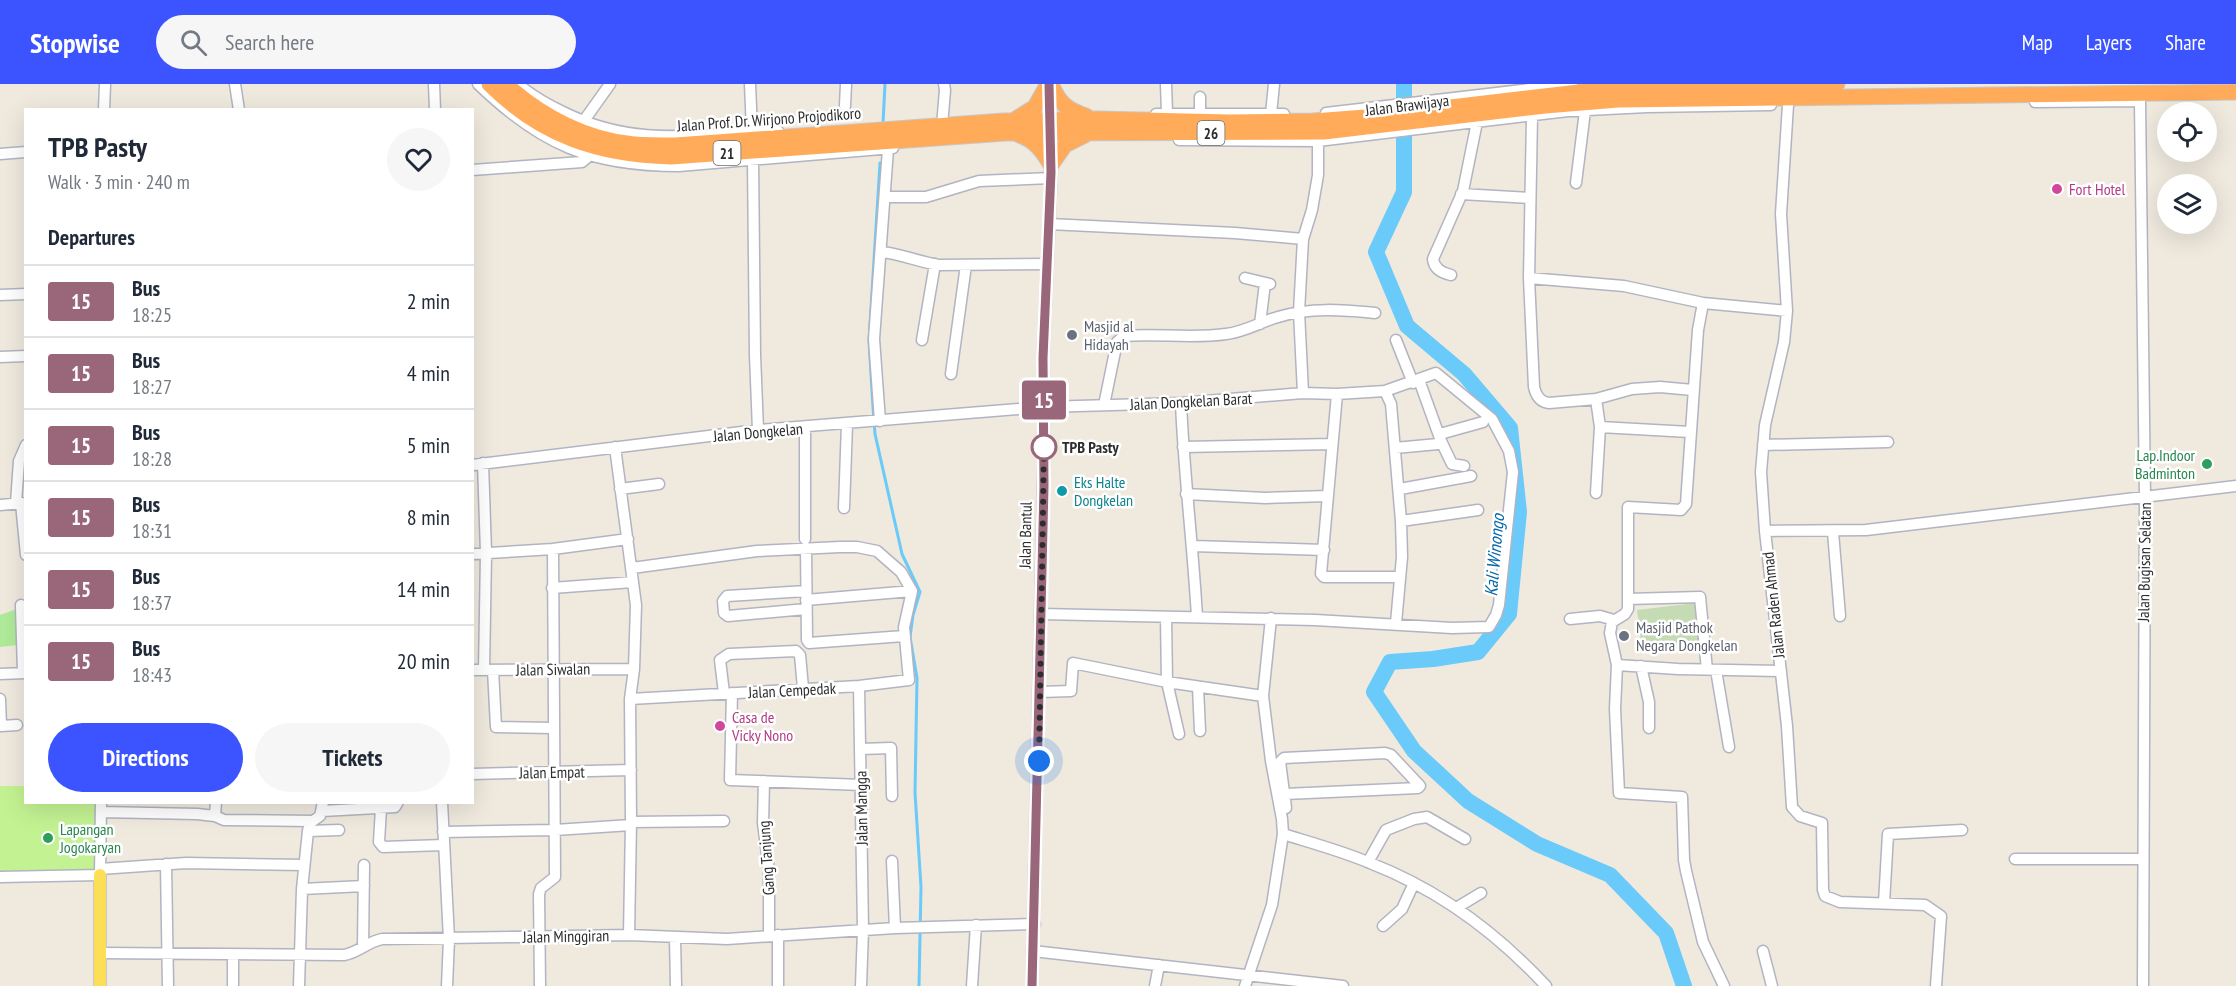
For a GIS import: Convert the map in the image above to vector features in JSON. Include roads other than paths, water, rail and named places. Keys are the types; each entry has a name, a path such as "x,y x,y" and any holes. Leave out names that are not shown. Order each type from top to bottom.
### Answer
{"highway":[{"name":"21","path":"489,84 511,104 551,130 597,149 634,155 671,157 984,134"},
{"name":"Jalan Prof. Dr. Wirjono Projodikoro","path":"506,84 520,97 564,123 602,138 633,144 675,145 942,126 1011,127 1050,132"},
{"path":"1049,84 1063,105 1094,125 1065,145 1051,171"},
{"path":"1049,84 1035,107 1011,127 1038,145 1051,171"},
{"name":"Jalan Brawijaya","path":"1050,132 1094,125 1290,133 1633,87 1837,84"},
{"path":"2140,101 2236,94"},
{"name":"Jalan Brawijaya","path":"1455,111 1650,99 2236,94"},
{"name":"Jalan Brawijaya","path":"1128,126 1313,117 1370,122"},
{"name":"Jalan Prof. Dr. Wirjono Projodikoro","path":"984,134 1011,127"}],"main road":[{"name":"Jalan Bantul","path":"1032,986 1040,692 1043,358 1051,171 1049,84"},
{"path":"100,872 100,986"}],"street":[{"path":"104,108 105,84"},
{"path":"235,84 238,108"},
{"path":"434,84 435,108"},
{"path":"478,84 502,107 534,129 589,156 645,166 679,166 954,143 984,134"},
{"path":"518,84 543,103 583,122 620,133 671,137 784,130 806,135"},
{"path":"583,122 610,84"},
{"path":"750,84 752,131"},
{"path":"845,106 846,84"},
{"path":"942,126 944,84"},
{"path":"1166,84 1167,113"},
{"path":"1271,114 1274,84"},
{"path":"1313,117 1271,114 1167,113 1128,126 1139,139 1318,141 1370,122 1455,111 1487,88 1572,84"},
{"path":"1200,97 1200,114"},
{"path":"1455,111 1478,122 1647,107 2140,101"},
{"name":"Jalan Bugisan Selatan","path":"2140,101 2145,498 2143,986"},
{"name":"Jalan Raden Ahmad","path":"1788,105 1781,214 1780,310 1784,342 1765,425 1761,472 1792,807 1800,816 1822,823 1823,893 1827,897 1840,902 1925,905 1941,915 1936,986"},
{"path":"1576,183 1585,111"},
{"path":"1532,116 1529,279 1534,387 1537,396 1549,403 1596,399 1632,389 1660,387 1693,390"},
{"path":"1451,275 1438,270 1433,259 1461,194 1478,122"},
{"path":"1303,393 1299,312 1303,239 1312,210 1318,175 1318,141"},
{"path":"880,421 874,339 888,149"},
{"path":"0,154 24,152"},
{"path":"474,170 582,162 589,156"},
{"path":"753,160 758,430"},
{"path":"885,197 919,198 940,194 979,181 1051,171"},
{"path":"1461,194 1530,198"},
{"path":"1049,224 1235,233 1303,239"},
{"path":"882,252 935,264 1047,264"},
{"path":"922,340 935,264"},
{"path":"951,374 966,265"},
{"path":"1245,278 1268,283 1260,324"},
{"path":"1529,279 1624,286 1703,303 1780,310"},
{"path":"0,295 24,294"},
{"path":"1703,303 1698,330 1689,470 1684,508 1672,512 1628,507 1626,613 1614,620 1610,625 1610,633 1617,665 1619,793 1682,797 1686,871 1703,942 1724,986"},
{"path":"1104,405 1121,337 1222,335 1242,331 1299,312 1329,310 1375,313"},
{"path":"1396,340 1452,464 1464,466"},
{"path":"0,357 24,356"},
{"name":"Jalan Dongkelan Barat","path":"1044,407 1181,403 1303,393 1337,394 1385,391 1432,373 1439,374 1492,419 1509,451 1513,472 1499,604 1489,627 1452,628 1396,623"},
{"path":"1041,614 1271,618 1396,623 1402,557 1400,489 1391,404 1385,391"},
{"path":"1337,394 1324,550 1320,572 1323,577 1400,577"},
{"path":"1596,399 1600,427 1596,492"},
{"path":"1181,403 1186,495 1193,546 1197,617"},
{"name":"Jalan Dongkelan","path":"478,464 758,430 1044,407"},
{"path":"1440,437 1483,422"},
{"path":"844,508 847,424"},
{"path":"1600,427 1690,432"},
{"path":"632,568 805,544 857,547 877,551 901,573 912,591 904,636 813,644 807,640 805,544 805,428"},
{"path":"1395,448 1438,444 1440,437"},
{"path":"1763,445 1888,442"},
{"path":"1183,447 1332,444"},
{"path":"615,447 636,605 634,669 630,699 629,935"},
{"path":"24,450 19,461 24,534"},
{"path":"478,464 486,553 489,670 496,727 554,728"},
{"path":"1400,489 1471,476"},
{"path":"620,489 660,484"},
{"path":"1765,531 1866,531 2236,486"},
{"path":"1186,495 1264,498 1328,496"},
{"path":"0,505 21,503"},
{"path":"1401,521 1478,510"},
{"path":"1833,531 1840,616"},
{"path":"474,554 553,549 628,539"},
{"path":"1193,546 1324,550"},
{"path":"540,986 538,894 541,888 555,877 553,549"},
{"path":"552,588 633,582"},
{"path":"806,600 727,596 723,601 724,613 728,616 806,600 912,591"},
{"path":"1628,598 1700,597 1711,670 1729,747"},
{"path":"0,674 24,672 21,605"},
{"path":"1570,619 1600,616 1614,620"},
{"path":"1166,617 1167,682 1179,734"},
{"path":"1247,981 1272,905 1283,834 1263,696 1271,618"},
{"name":"Jalan Cempedak","path":"630,699 859,686 909,679 904,636"},
{"path":"802,688 800,655 796,651 729,654 720,660 728,693 729,778 732,780 862,785"},
{"path":"1040,692 1071,691 1073,663 1167,682 1263,696"},
{"path":"1617,665 1781,671"},
{"path":"1641,666 1649,702 1648,728"},
{"name":"Jalan Siwalan","path":"474,670 634,669"},
{"name":"Jalan Mangga","path":"859,686 863,930 861,986"},
{"path":"1198,687 1200,731"},
{"path":"0,699 1,726 17,726"},
{"path":"860,748 891,748 892,796"},
{"path":"1282,819 1286,815 1281,760 1306,756 1387,753 1420,786 1418,788 1285,794"},
{"name":"Jalan Empat","path":"474,774 631,770"},
{"name":"Gang Tanjung","path":"764,781 763,823 769,864 778,986"},
{"path":"214,816 216,804"},
{"path":"299,986 302,889 310,826 320,816 322,807 381,808 395,807 397,804"},
{"path":"442,804 449,939 447,986"},
{"path":"100,872 101,807 214,816 224,820 339,830"},
{"path":"381,808 380,845 416,847 444,845"},
{"path":"1368,862 1386,830 1414,819 1427,817 1465,839"},
{"path":"443,832 555,830 631,824 724,821"},
{"path":"1884,903 1888,834 1962,830"},
{"path":"1283,834 1368,862 1414,883 1456,908 1518,957 1546,986"},
{"path":"2014,859 2143,859"},
{"path":"892,861 896,927"},
{"path":"0,877 100,872 166,864 304,865"},
{"path":"166,864 168,986"},
{"path":"363,947 364,864"},
{"path":"1383,926 1402,909 1414,883"},
{"path":"302,889 364,886"},
{"path":"1456,908 1481,893"},
{"name":"Jalan Minggiran","path":"100,953 344,955 382,939 629,935 728,939 896,927 1035,924"},
{"path":"972,986 975,925"},
{"path":"675,937 676,986"},
{"path":"1033,951 1159,965 1247,981 1343,986"},
{"path":"1763,951 1772,986"},
{"path":"233,955 233,986"},
{"path":"1155,986 1159,965"}],"waterway":[{"path":"883,123 885,84"},
{"name":"Kali Winongo","path":"1404,84 1404,192 1376,252 1407,326 1464,374 1510,428 1519,512 1509,614 1478,652 1433,659 1390,662 1374,692 1414,751 1468,801 1537,844 1610,875 1666,933 1684,986"},
{"path":"880,163 869,341 875,434 902,554 920,592 913,615 910,637 917,678 915,793 921,887 919,986"}],"place":[{"name":"Fort Hotel","path":"2057,189"},
{"name":"Masjid al Hidayah","path":"1072,335"},
{"name":"TPB Pasty","path":"1044,447"},
{"name":"Lap.Indoor Badminton","path":"2207,464"},
{"name":"Eks Halte Dongkelan","path":"1062,491"},
{"name":"Masjid Pathok Negara Dongkelan","path":"1624,636"},
{"name":"Casa de Vicky Nono","path":"720,726"},
{"name":"Lapangan Jogokaryan","path":"48,838"}]}
